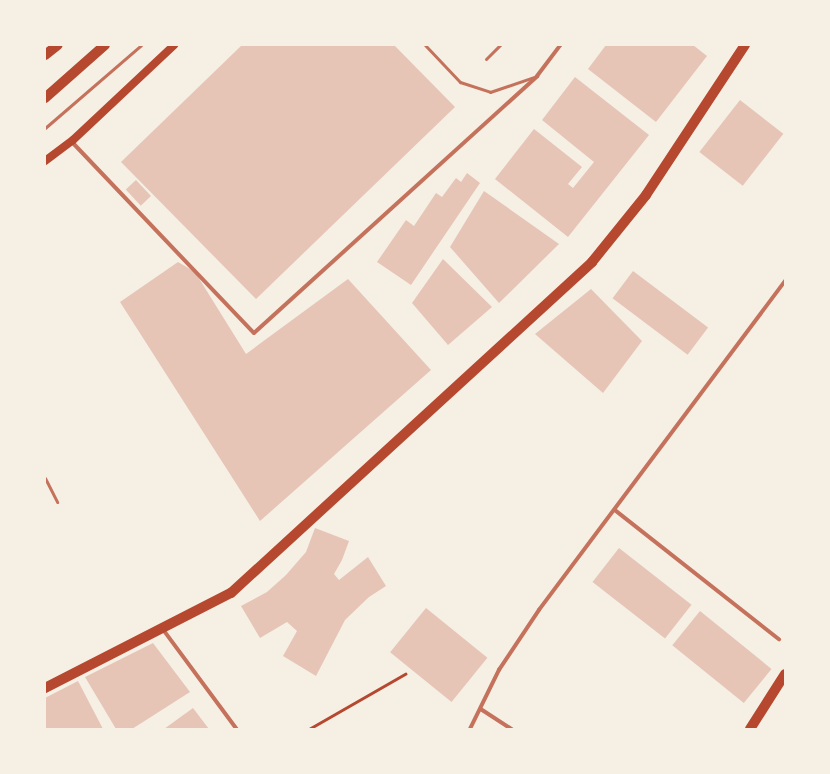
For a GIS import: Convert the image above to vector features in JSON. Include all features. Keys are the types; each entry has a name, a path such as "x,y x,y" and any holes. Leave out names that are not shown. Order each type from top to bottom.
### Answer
{"main road":[{"path":"45,55 58,45"},
{"path":"45,98 105,45"},
{"path":"45,161 71,141 174,45"},
{"path":"45,688 231,593 592,262 646,195 745,45"},
{"path":"750,729 785,674"}],"street":[{"path":"71,141 254,333 537,76 560,45"},
{"path":"470,729 500,670 539,610 785,281"},
{"path":"615,510 779,639"},
{"path":"163,629 236,729"},
{"path":"481,709 512,729"}],"lane":[{"path":"45,128 141,45"},
{"path":"425,45 460,82 490,92 537,76"},
{"path":"486,59 500,45"},
{"path":"45,478 57,502"}],"path":[{"path":"309,729 405,674"}],"building":[{"path":"242,45 394,45 455,107 256,299 121,162"},
{"path":"606,45 693,45 707,56 656,122 588,69"},
{"path":"575,77 649,135 568,237 495,179 534,129 582,167 568,184 573,188 594,162 542,120"},
{"path":"740,100 783,134 743,186 699,152"},
{"path":"467,173 480,183 411,285 377,262 406,220 414,226 436,193 442,197 456,178 461,182"},
{"path":"136,180 151,196 141,206 126,190"},
{"path":"484,191 559,244 499,303 450,247"},
{"path":"443,259 492,307 448,345 412,303"},
{"path":"178,262 195,272 246,354 348,279 431,370 260,521 120,302"},
{"path":"633,271 708,328 688,355 613,298"},
{"path":"591,289 642,341 603,393 535,334"},
{"path":"315,528 349,541 342,560 334,574 339,580 368,557 386,586 369,597 345,620 316,676 283,656 297,631 287,622 260,638 241,606 267,592 286,575 306,552"},
{"path":"619,548 691,605 665,639 593,582"},
{"path":"426,608 487,658 452,702 390,652"},
{"path":"700,611 771,669 744,703 672,645"},
{"path":"153,643 190,692 132,729 116,729 85,677"},
{"path":"78,681 103,729 45,729 45,698"},
{"path":"193,708 209,729 164,729"}]}
